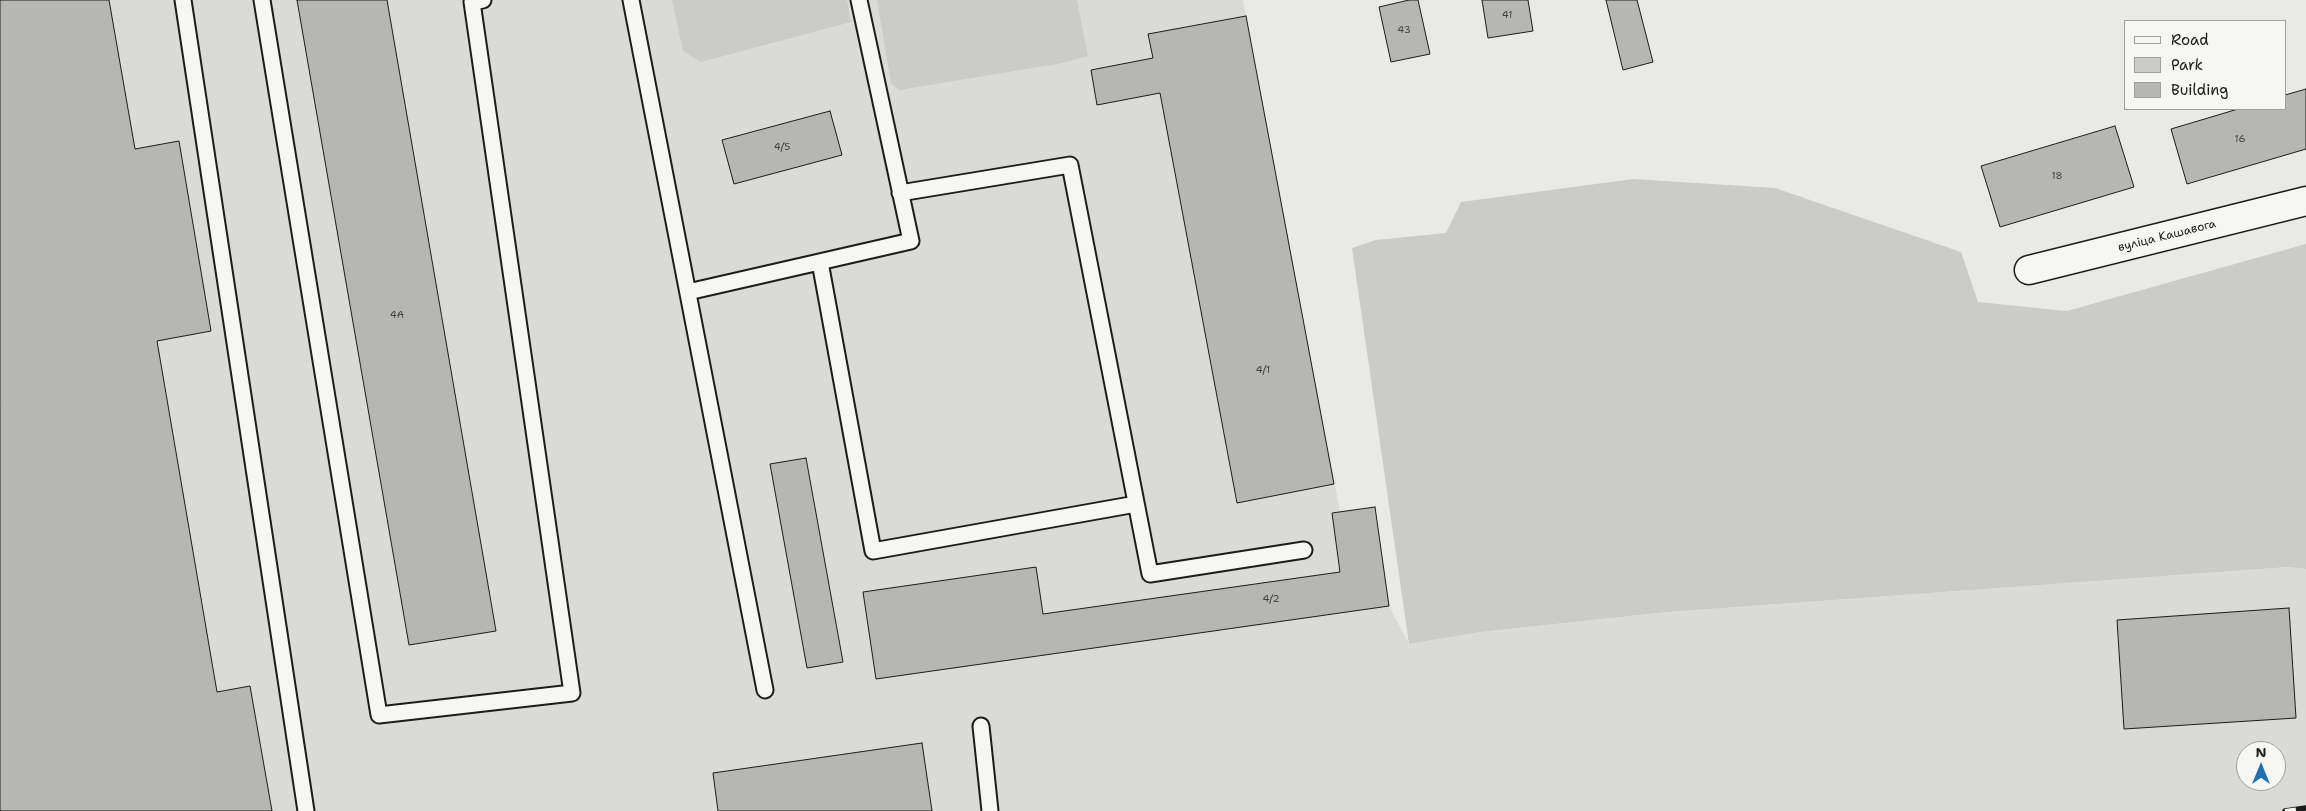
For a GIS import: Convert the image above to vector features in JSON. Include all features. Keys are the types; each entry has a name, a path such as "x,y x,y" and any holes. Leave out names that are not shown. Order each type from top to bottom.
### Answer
{"street":[{"name":"вуліца Кашавога","path":"2029,270 2306,201"}],"lane":[{"path":"183,0 306,811"},
{"path":"262,0 379,715 572,693 472,2 483,0"},
{"path":"631,0 765,690"},
{"path":"688,292 911,241 859,0"},
{"path":"900,193 1070,164 1150,574 1304,550"},
{"path":"820,262 874,551 1136,504"},
{"path":"981,726 990,811"}],"shaded area":[{"path":"0,0 1243,0 1340,511 1375,507 1389,606 1409,644 1480,632 1668,612 2288,567 2306,569 2306,811 0,811"}],"green space":[{"path":"672,0 847,0 851,22 701,62 683,51"},
{"path":"877,0 1077,0 1088,56 1063,63 899,90 891,83"},
{"path":"1633,179 1775,188 1961,252 1978,302 2067,311 2306,244 2306,569 2288,567 1668,612 1480,632 1409,644 1352,248 1376,240 1446,233 1461,202"}],"building":[{"path":"0,0 109,0 135,149 179,141 211,331 157,341 217,692 250,686 272,811 0,811"},
{"path":"297,0 387,0 496,631 409,645"},
{"path":"1409,0 1418,0 1430,54 1391,62 1379,7"},
{"path":"1482,0 1528,0 1533,31 1488,38"},
{"path":"1606,0 1637,0 1653,62 1623,70"},
{"path":"1246,16 1334,484 1237,503 1160,93 1097,105 1091,70 1153,58 1148,34"},
{"path":"2306,89 2306,149 2187,184 2171,129 2235,110 2286,110 2286,95"},
{"path":"830,111 842,155 734,184 722,140"},
{"path":"2115,126 2134,187 2000,227 1981,166"},
{"path":"806,458 843,662 807,668 770,464"},
{"path":"1375,507 1389,606 876,679 863,592 1036,567 1043,614 1340,572 1332,513"},
{"path":"2289,608 2296,718 2124,729 2117,620"},
{"path":"922,743 932,811 718,811 713,773"}],"railway":[{"path":"2285,811 2306,808"}]}
